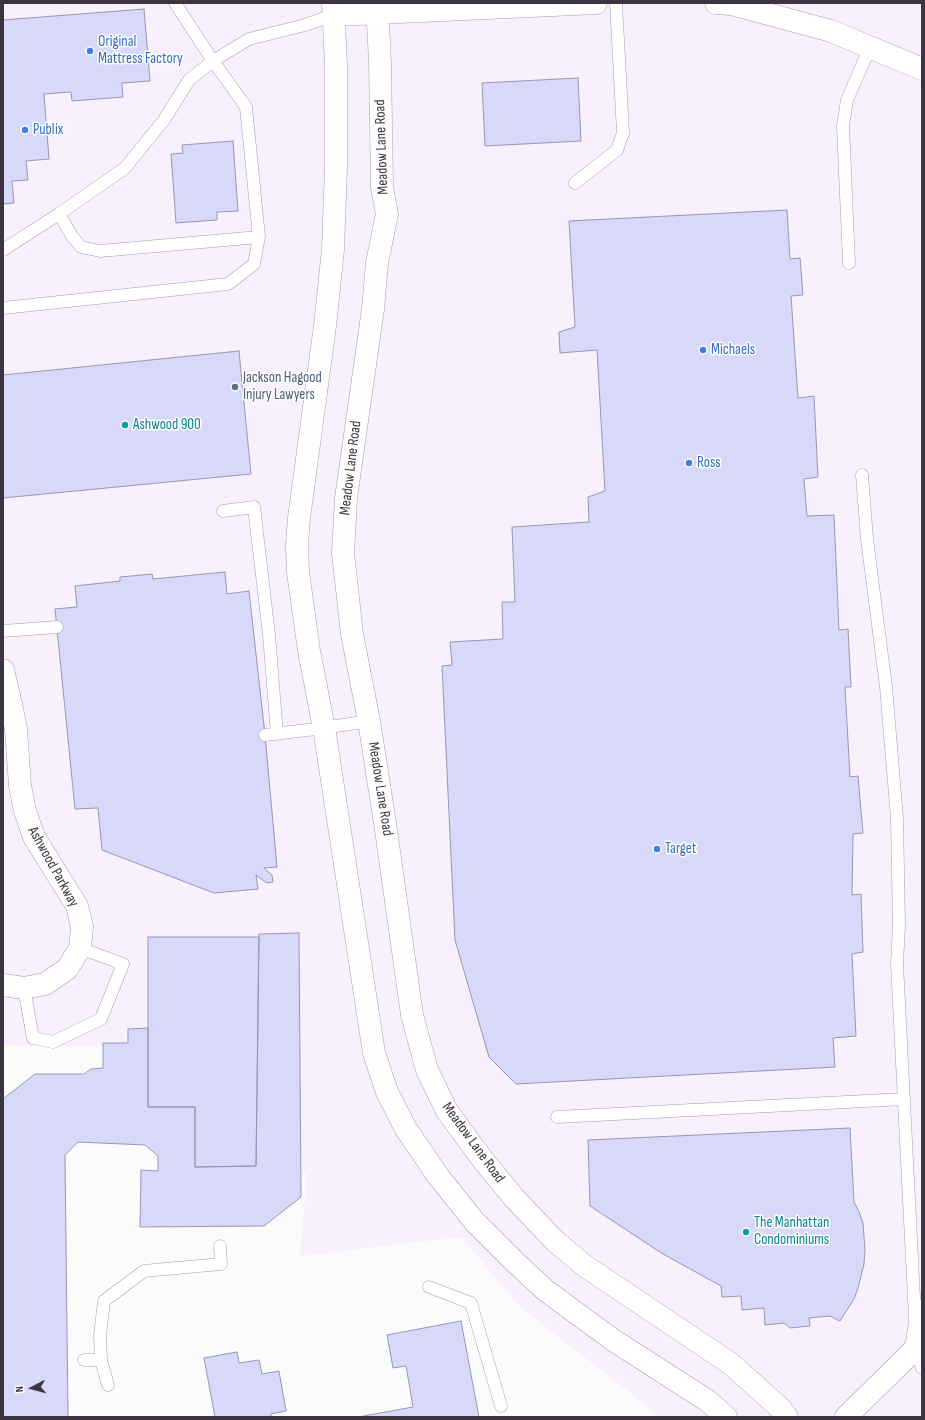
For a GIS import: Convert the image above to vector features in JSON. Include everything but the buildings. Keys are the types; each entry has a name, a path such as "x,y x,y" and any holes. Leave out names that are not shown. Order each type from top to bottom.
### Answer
{"street":[{"path":"596,3 334,9 336,65 336,168 333,249 325,326 307,454 297,545 298,572 309,651 324,728 374,1053 387,1092 406,1129 438,1176 474,1221 516,1263 545,1290 613,1340 708,1401 726,1417"},
{"path":"726,3 831,31 922,69"},
{"name":"Meadow Lane Road","path":"377,8 380,62 382,187 387,214 377,263 346,498 343,553 352,634 370,721 412,1015 427,1070 448,1111 483,1160 515,1199 555,1241 585,1266 731,1364 780,1408 787,1417"},
{"name":"Ashwood Parkway","path":"3,670 16,730 20,786 25,811 34,837 77,906 82,927 80,948 67,969 45,984 13,986"},
{"path":"846,1417 920,1355 922,1310"}],"lane":[{"path":"3,308 228,284 254,264 259,237 246,107 213,61 176,3"},
{"path":"575,183 617,150 623,133 616,3"},
{"path":"3,250 59,214 125,168 164,120 189,80 213,61 249,39 305,26 334,9"},
{"path":"849,263 843,126 847,100 870,47"},
{"path":"59,214 72,236 82,247 100,251 259,237"},
{"path":"862,476 867,539 886,687 897,818 899,925 897,964 912,1251 920,1355"},
{"path":"223,511 254,506 269,635 277,734"},
{"path":"3,631 57,627"},
{"path":"264,735 370,721"},
{"path":"13,986 33,1038 54,1042 101,1019 122,964 80,948"},
{"path":"557,1117 904,1099"},
{"path":"108,1385 101,1360 100,1336 104,1302 144,1271 221,1264 220,1246"},
{"path":"429,1287 471,1303 501,1406"},
{"path":"84,1360 101,1360"}],"shaded area":[{"path":"3,3 922,3 922,1417 659,1417 520,1307 461,1237 300,1256 307,1174 210,1169 162,1048 3,1045"}],"place":[{"name":"Original Mattress Factory","path":"90,51"},
{"name":"Publix","path":"25,130"},
{"name":"Michaels","path":"703,350"},
{"name":"Jackson Hagood Injury Lawyers","path":"235,387"},
{"name":"Ashwood 900","path":"125,425"},
{"name":"Ross","path":"689,463"},
{"name":"Target","path":"657,849"},
{"name":"The Manhattan Condominiums","path":"746,1232"}]}
